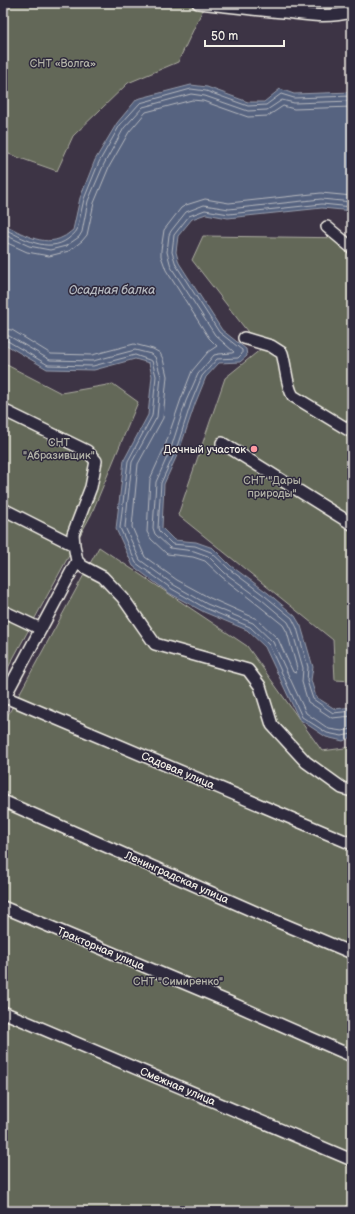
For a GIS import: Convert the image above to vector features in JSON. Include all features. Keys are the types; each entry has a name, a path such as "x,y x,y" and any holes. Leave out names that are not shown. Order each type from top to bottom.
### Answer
{"street":[{"path":"198,3 320,16 341,15 352,12"},
{"path":"327,227 352,248"},
{"path":"244,338 271,346 282,352 290,391 293,396 352,432"},
{"path":"3,410 87,451 96,461 91,487 73,534 77,561 82,566 103,577 123,598 154,644 248,670 260,686 272,725 306,762 342,788 352,790"},
{"path":"222,443 352,524"},
{"path":"3,509 74,545"},
{"path":"4,699 77,561"},
{"path":"3,611 41,629"},
{"name":"Садовая улица","path":"4,699 352,844"},
{"name":"Ленинградская улица","path":"3,801 352,953"},
{"name":"Тракторная улица","path":"3,906 352,1056"},
{"name":"Смежная улица","path":"3,1012 352,1160"}],"green space":[{"name":"СНТ «Волга»","path":"3,3 206,3 178,62 128,83 73,136 57,171 3,152"},
{"name":"СНТ \"Дары природы\"","path":"203,236 352,238 352,681 335,680 333,640 178,515 225,378 261,349 192,260"},
{"name":"СНТ \"Абразивщик\"","path":"3,363 61,393 113,384 138,402 91,515 3,677"},
{"name":"СНТ \"Симиренко\"","path":"99,547 247,646 322,751 352,747 352,1211 3,1211 3,724"}],"water":[{"name":"Осадная балка","path":"191,85 207,87 248,102 264,102 280,89 294,94 352,92 352,211 322,208 228,218 206,214 192,219 178,236 176,252 179,263 222,330 246,349 247,356 240,362 219,363 206,377 179,451 164,484 162,528 174,540 196,542 213,548 231,566 268,593 295,616 301,626 313,667 311,680 316,697 335,709 352,707 352,737 343,741 326,737 299,719 265,647 247,630 204,612 169,593 133,566 116,529 124,460 148,415 152,376 149,363 135,359 94,370 47,369 3,343 3,224 24,235 40,240 55,240 67,235 73,230 80,198 95,160 117,123 137,99"}],"place":[{"name":"Дачный участок","path":"254,449"}]}
